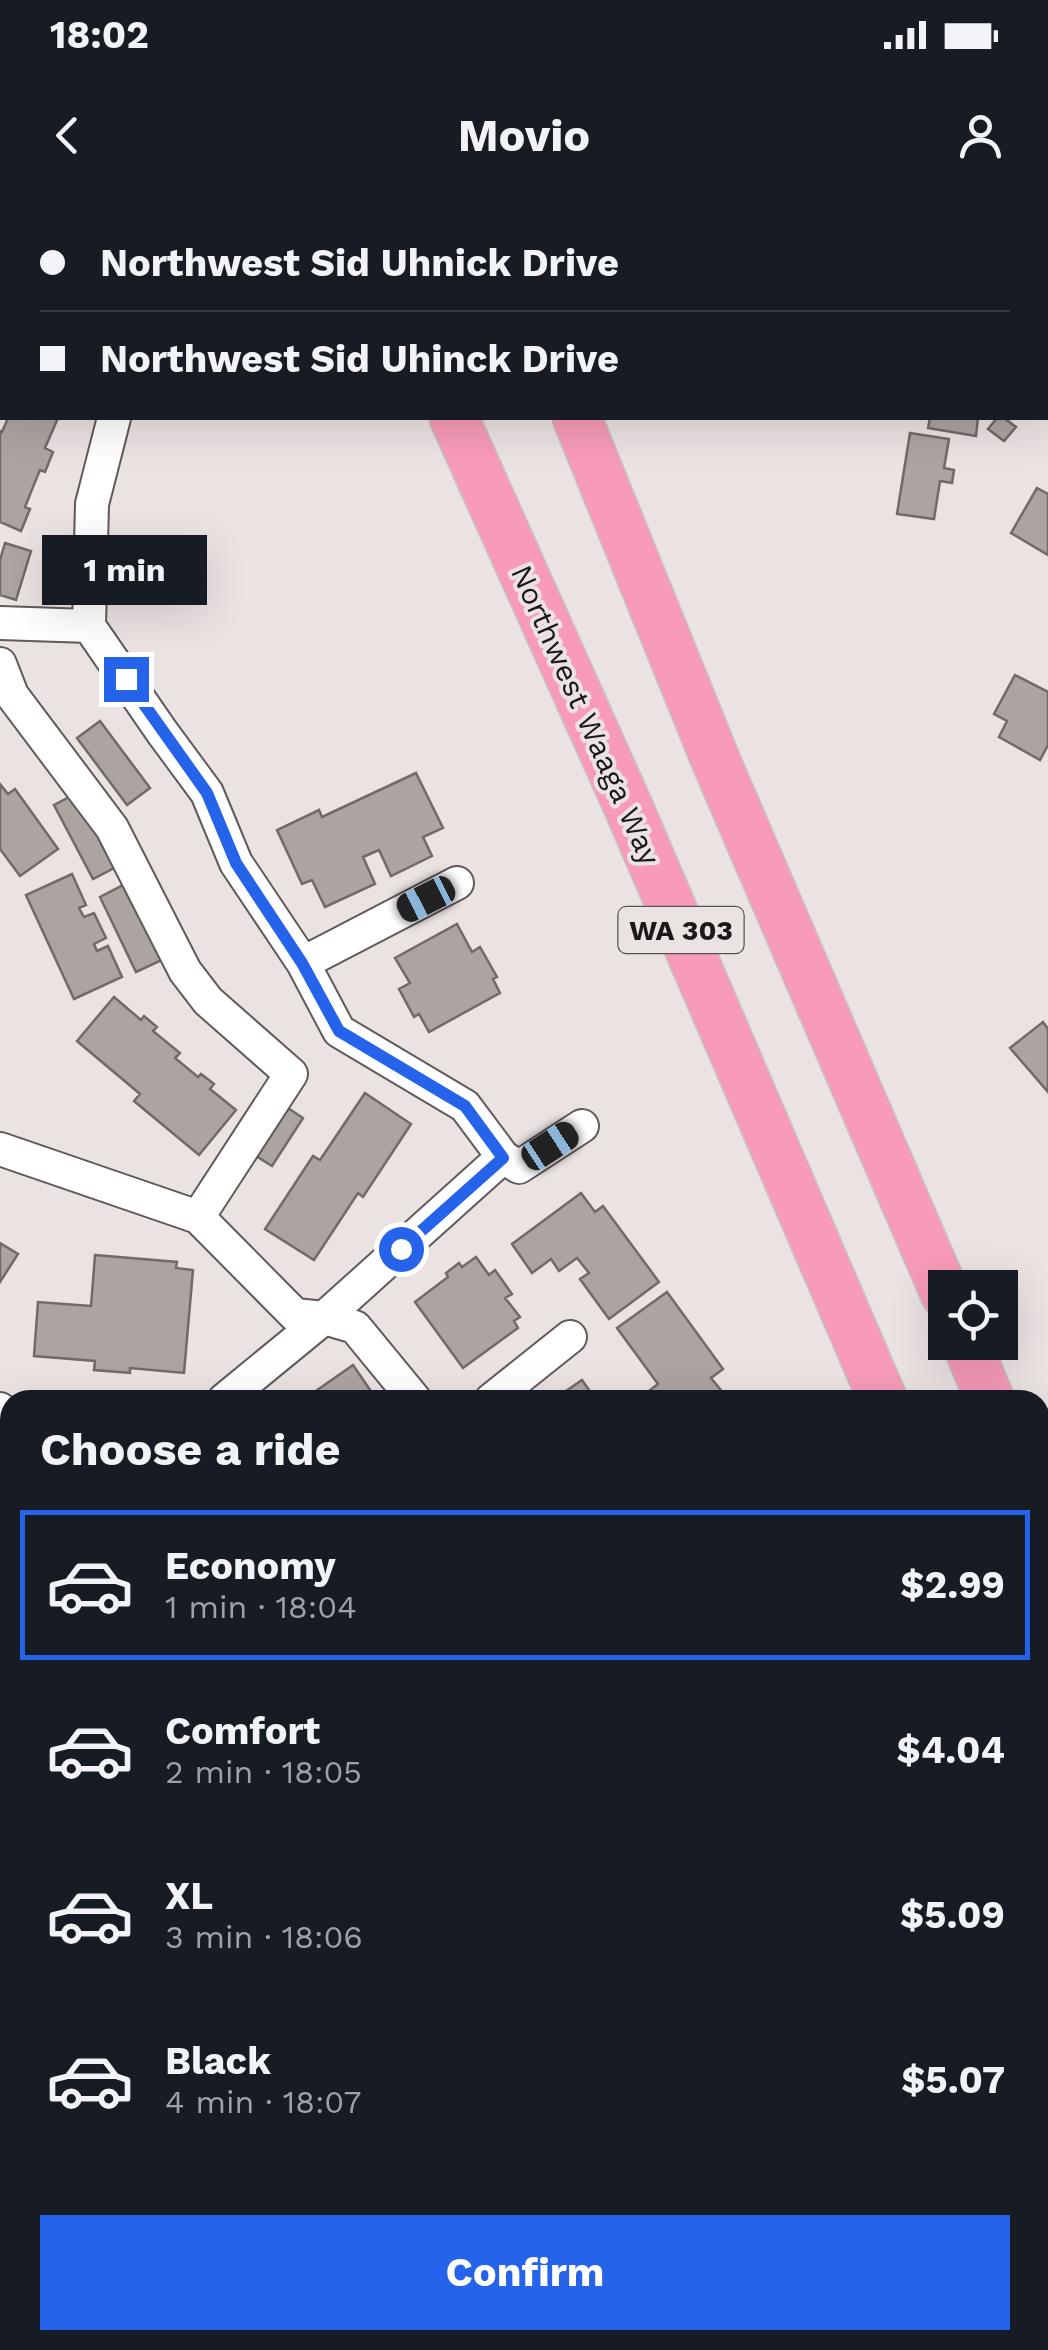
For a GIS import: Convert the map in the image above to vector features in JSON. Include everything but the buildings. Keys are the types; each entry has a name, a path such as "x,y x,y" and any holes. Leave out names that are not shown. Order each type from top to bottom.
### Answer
{"highway":[{"name":"Northwest Waaga Way","path":"452,420 635,822 878,1390"},
{"name":"WA 303","path":"578,420 718,766 935,1270"},
{"path":"973,1360 986,1390"}],"street":[{"path":"113,420 92,504 90,626 207,793 236,863 302,963 339,1031 465,1106 503,1158 519,1166 582,1126"},
{"path":"0,624 90,626"},
{"path":"0,664 12,695 112,828 186,971 208,1001 291,1074 198,1217"},
{"path":"302,963 457,883"},
{"path":"0,1149 198,1217 295,1314 355,1327 407,1390"},
{"path":"236,1390 324,1318 503,1158"},
{"path":"504,1390 570,1337"}],"route":[{"path":"126,679 207,793 236,863 302,963 339,1031 465,1106 503,1158 401,1249"}]}
